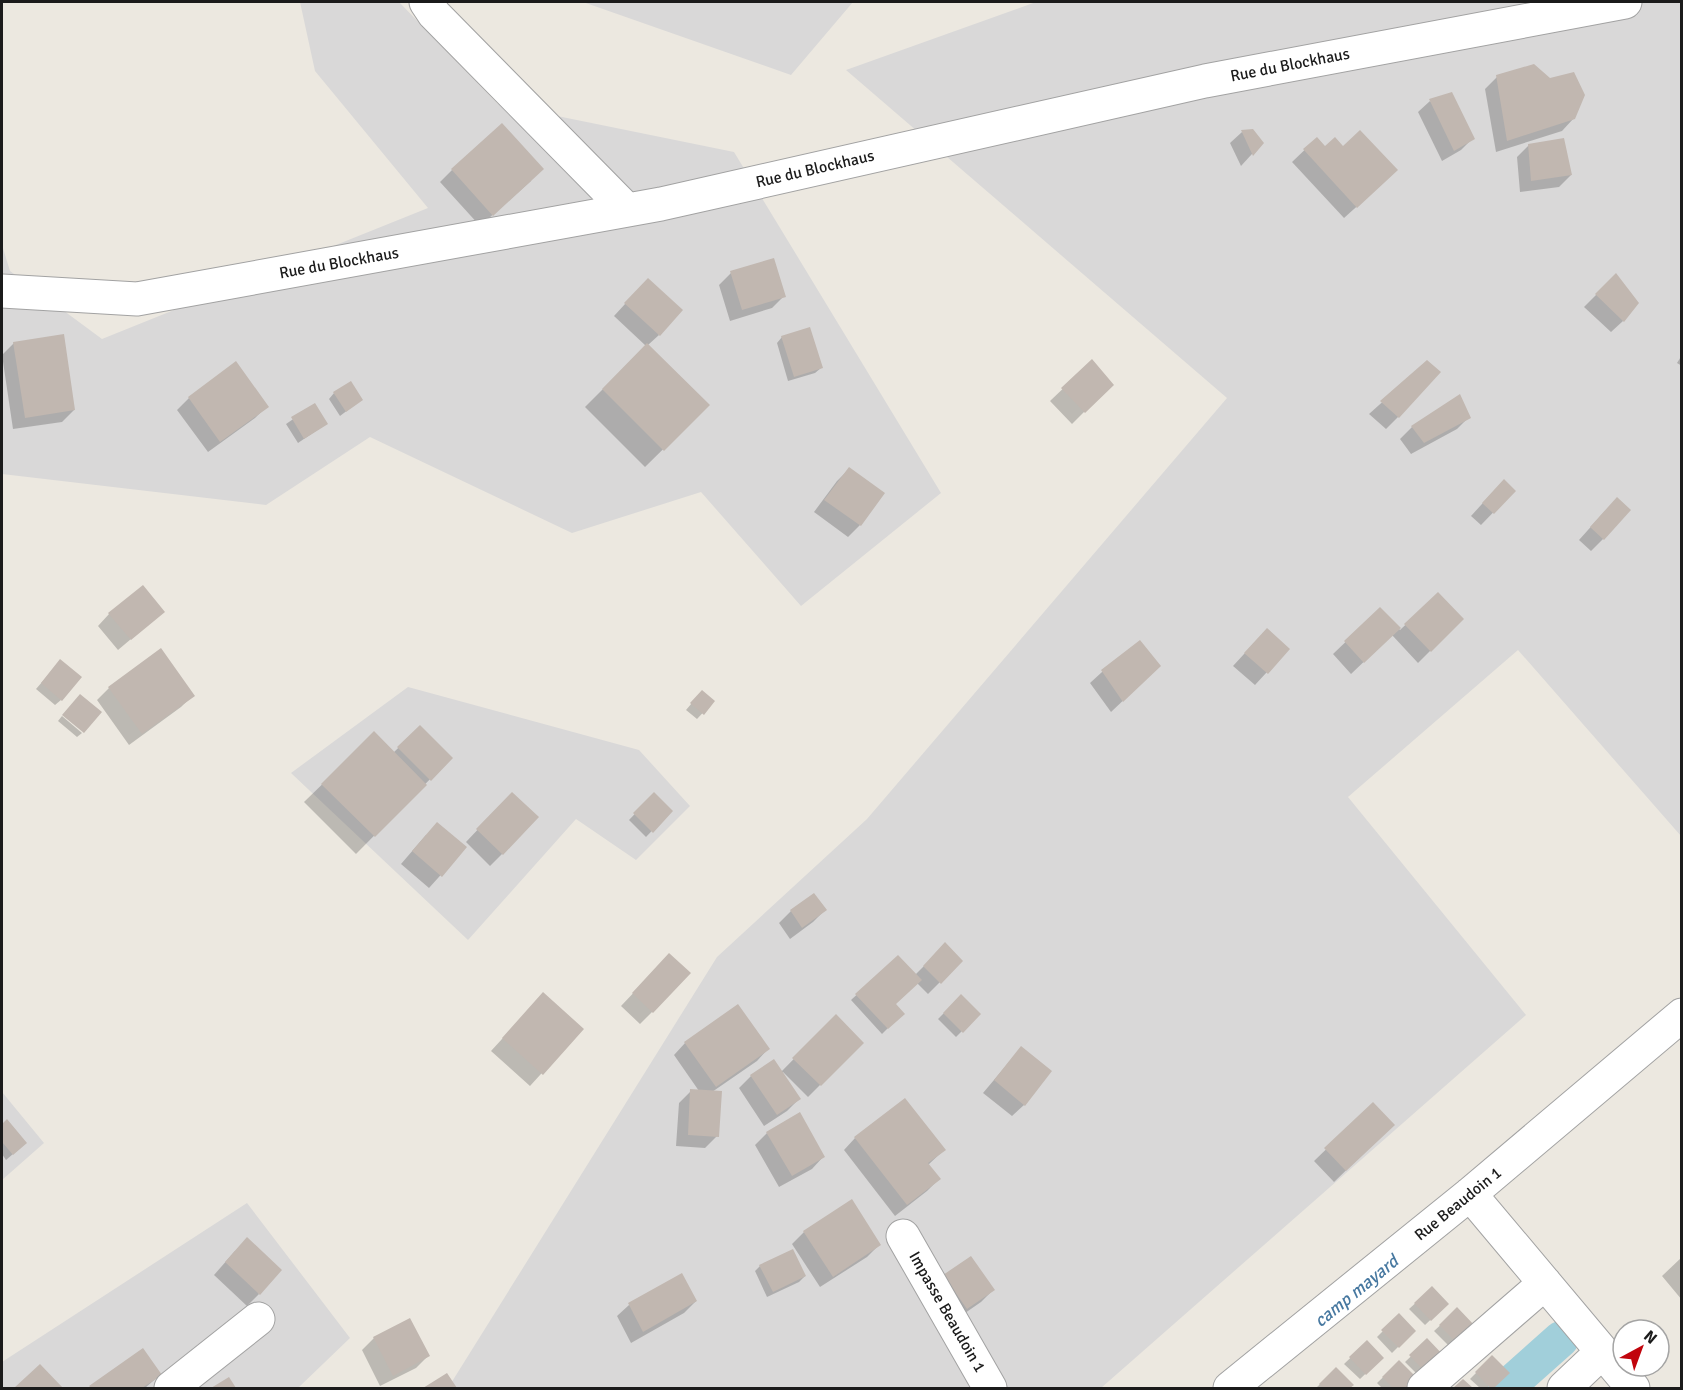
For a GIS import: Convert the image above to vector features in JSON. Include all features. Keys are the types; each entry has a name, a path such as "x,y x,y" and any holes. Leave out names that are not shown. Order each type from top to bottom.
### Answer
{"street":[{"path":"426,2 434,14 627,210"},
{"name":"Rue du Blockhaus","path":"2,291 137,300 627,210 1205,81 1625,2"},
{"name":"Rue Beaudoin 1","path":"1230,1389 1252,1378 1682,1015"},
{"path":"1470,1194 1633,1389"},
{"name":"Impasse Beaudoin 1","path":"903,1236 990,1389"},
{"path":"1424,1389 1545,1283"},
{"path":"171,1389 258,1320"},
{"path":"1564,1389 1602,1352"}],"shaded area":[{"path":"300,2 399,2 498,104 734,152 941,493 801,606 701,492 572,533 370,437 266,505 2,474 2,245 10,271 102,339 428,208 315,71"},
{"path":"583,2 853,2 791,75"},
{"path":"1036,2 1681,2 1681,836 1518,650 1348,797 1526,1015 1101,1388 448,1388 717,957 867,819 1227,398 846,70"},
{"path":"408,687 639,750 690,806 636,860 576,819 468,940 291,773"},
{"path":"2,1092 44,1143 2,1180"},
{"path":"247,1203 350,1338 298,1388 2,1388 2,1362"}],"building":[{"path":"1534,64 1550,78 1574,72 1585,95 1575,119 1507,141 1496,75"},
{"path":"1452,92 1475,139 1454,151 1429,99"},
{"path":"502,123 544,169 493,216 451,169"},
{"path":"1253,129 1264,143 1253,156 1241,130"},
{"path":"1360,130 1398,170 1357,208 1303,149 1317,137 1325,146 1335,137 1343,146"},
{"path":"1564,138 1572,175 1531,181 1528,144"},
{"path":"774,258 786,297 742,310 730,271"},
{"path":"1616,273 1639,303 1624,322 1595,294"},
{"path":"648,278 683,310 660,336 624,303"},
{"path":"810,327 823,368 794,377 781,336"},
{"path":"64,334 75,410 25,418 13,342"},
{"path":"647,343 710,405 664,451 602,389"},
{"path":"1092,359 1114,385 1085,413 1061,388"},
{"path":"1427,360 1441,372 1399,418 1380,401"},
{"path":"236,361 269,407 220,442 188,397"},
{"path":"351,381 363,400 346,412 333,392"},
{"path":"1460,394 1471,418 1424,443 1411,426"},
{"path":"315,403 328,424 304,439 291,417"},
{"path":"849,467 885,493 861,526 824,500"},
{"path":"1504,479 1516,491 1494,514 1482,503"},
{"path":"1617,497 1631,510 1604,540 1590,527"},
{"path":"143,585 165,612 131,640 108,613"},
{"path":"1438,592 1464,619 1431,652 1404,624"},
{"path":"1380,607 1401,628 1364,663 1344,641"},
{"path":"1267,628 1290,649 1268,674 1244,653"},
{"path":"1140,640 1161,666 1123,702 1101,670"},
{"path":"161,648 195,696 142,734 108,687"},
{"path":"60,659 82,677 62,701 41,683"},
{"path":"702,690 715,701 704,715 690,703"},
{"path":"80,694 102,712 84,733 62,715"},
{"path":"420,725 453,758 431,781 397,747"},
{"path":"374,731 427,785 375,837 321,784"},
{"path":"512,792 539,817 503,855 476,829"},
{"path":"654,792 673,811 653,833 633,813"},
{"path":"437,822 467,847 442,877 412,851"},
{"path":"814,893 827,910 802,928 790,910"},
{"path":"945,942 963,961 941,984 923,966"},
{"path":"669,953 691,973 653,1013 632,993"},
{"path":"898,955 922,980 896,1004 905,1014 888,1029 855,994"},
{"path":"543,992 584,1029 543,1075 502,1038"},
{"path":"961,994 981,1014 963,1033 943,1013"},
{"path":"738,1004 770,1049 716,1087 684,1042"},
{"path":"836,1014 864,1043 821,1086 792,1058"},
{"path":"1021,1046 1052,1071 1025,1106 994,1080"},
{"path":"774,1059 801,1099 777,1115 750,1075"},
{"path":"690,1089 722,1091 719,1137 688,1135"},
{"path":"905,1098 946,1150 928,1163 941,1179 907,1205 854,1137"},
{"path":"1373,1102 1395,1125 1346,1171 1324,1148"},
{"path":"800,1112 825,1157 792,1176 766,1132"},
{"path":"7,1119 27,1143 13,1155 2,1142 2,1124"},
{"path":"852,1199 881,1245 833,1277 803,1231"},
{"path":"247,1237 282,1270 260,1295 225,1262"},
{"path":"793,1249 806,1276 773,1292 759,1265"},
{"path":"971,1256 995,1290 967,1309 943,1275"},
{"path":"682,1273 697,1301 643,1332 628,1303"},
{"path":"1432,1286 1449,1304 1431,1321 1414,1303"},
{"path":"1457,1307 1475,1326 1457,1343 1439,1325"},
{"path":"1399,1313 1416,1331 1399,1348 1381,1330"},
{"path":"410,1318 430,1356 393,1376 373,1337"},
{"path":"1427,1338 1445,1357 1427,1374 1409,1355"},
{"path":"1367,1340 1384,1358 1366,1375 1349,1357"},
{"path":"143,1348 162,1375 142,1388 91,1388 89,1386"},
{"path":"1492,1355 1510,1373 1494,1388 1490,1388 1475,1372"},
{"path":"1399,1360 1417,1378 1407,1388 1393,1388 1382,1377"},
{"path":"40,1364 63,1388 14,1388"},
{"path":"1336,1367 1354,1385 1350,1388 1323,1388 1319,1384"},
{"path":"447,1373 457,1388 423,1388"},
{"path":"229,1377 236,1388 211,1388"},
{"path":"1463,1379 1473,1388 1453,1388"}],"waterway":[{"path":"1506,1388 1561,1339"}],"water label":[{"name":"camp mayard","path":"1356,1291"}]}
